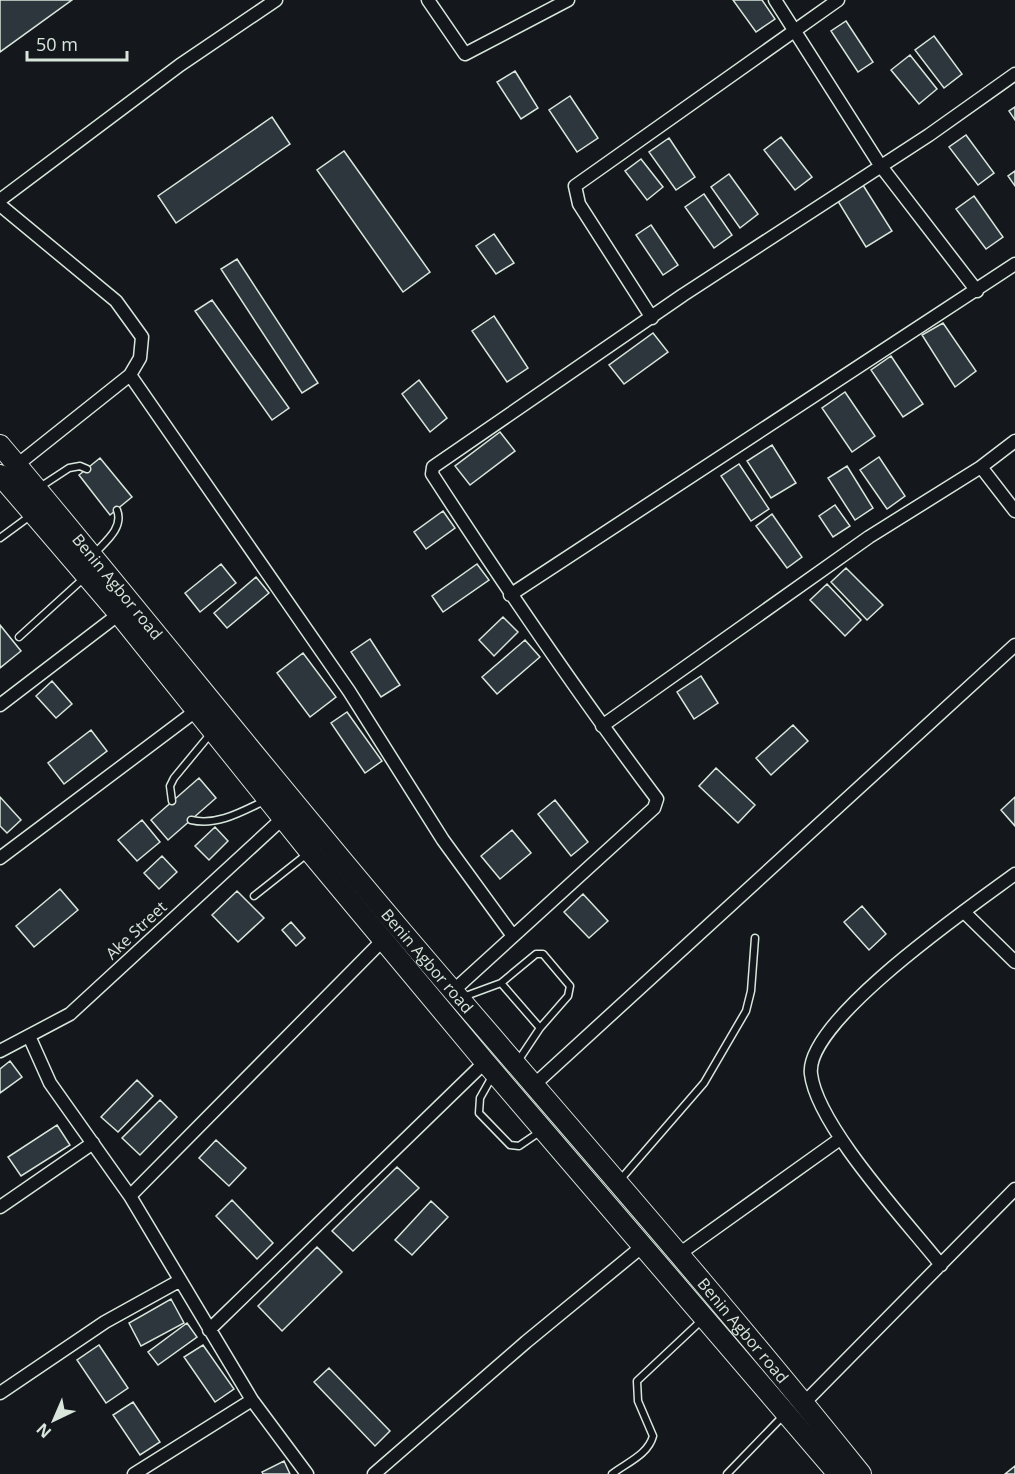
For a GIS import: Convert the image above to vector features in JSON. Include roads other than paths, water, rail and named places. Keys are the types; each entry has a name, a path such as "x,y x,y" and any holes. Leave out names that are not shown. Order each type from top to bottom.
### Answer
{"highway":[{"name":"Benin Agbor road","path":"0,445 8,470 33,513 119,614 310,852 490,1067 838,1474"},
{"name":"Benin Agbor road","path":"8,470 37,489 456,994 536,1084 861,1474"}],"street":[{"path":"0,200 180,65 276,0"},
{"path":"428,0 465,54 568,0"},
{"path":"775,0 795,28 879,165 977,291"},
{"path":"652,318 579,204 575,186 795,28 838,0"},
{"path":"456,994 513,936 657,804 657,799 602,726 510,595 432,470 652,318 879,165 929,135 1015,74"},
{"path":"0,205 116,301 142,337 140,358 130,375 8,470"},
{"path":"510,595 1015,264"},
{"path":"130,375 349,691 443,840 513,936"},
{"path":"602,726 869,537 981,467 1015,441"},
{"path":"981,467 1015,511"},
{"path":"0,705 119,614"},
{"path":"536,1084 1015,645"},
{"path":"0,858 197,710"},
{"name":"Ake Street","path":"0,1051 70,1014 283,818"},
{"path":"941,1265 840,1138 817,1096 810,1072 816,1050 868,987 1015,874"},
{"path":"964,912 1015,962"},
{"path":"130,1196 384,939"},
{"path":"29,1036 50,1083 130,1196 252,1400 307,1474"},
{"path":"209,1330 490,1067"},
{"path":"679,1254 840,1138"},
{"path":"0,1207 93,1143"},
{"path":"804,1403 1015,1189"},
{"path":"374,1474 526,1342 644,1245"},
{"path":"0,1393 105,1322 179,1281"},
{"path":"134,1474 252,1400"}],"lane":[{"path":"37,489 69,468 80,466 87,469"},
{"path":"93,555 117,528 119,516 117,510"},
{"path":"0,538 33,513"},
{"path":"19,636 87,576"},
{"path":"172,801 170,786 174,778 212,731"},
{"path":"191,820 205,823 233,815 267,799"},
{"path":"254,896 310,852"},
{"path":"618,1182 704,1083 746,1011 751,992 755,938"},
{"path":"456,994 501,983 536,954 543,954 570,986 568,996 540,1028 516,1064"},
{"path":"501,983 540,1028"},
{"path":"490,1067 480,1098 479,1113 510,1145 519,1146 543,1129"},
{"path":"612,1474 648,1449 651,1442 652,1436 636,1394 637,1382 705,1317"},
{"path":"727,1474 786,1413"}]}
